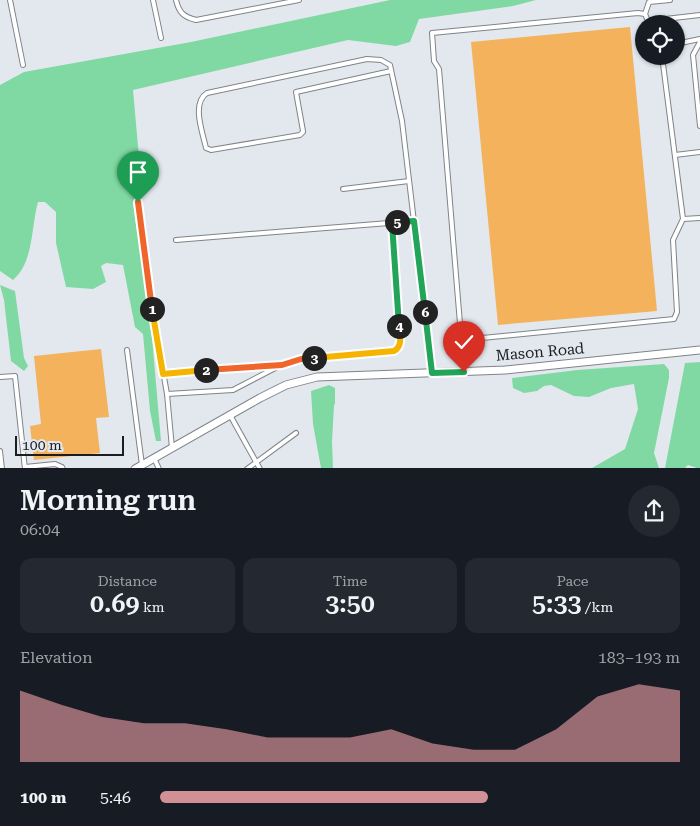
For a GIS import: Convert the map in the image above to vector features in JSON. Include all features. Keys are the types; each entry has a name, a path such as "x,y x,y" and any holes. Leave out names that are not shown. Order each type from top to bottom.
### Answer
{"street":[{"name":"Mason Road","path":"139,467 260,398 286,385 317,377 505,370 700,350"}],"lane":[{"path":"10,0 23,65"},
{"path":"153,0 160,38"},
{"path":"176,0 181,12 187,18 196,20 299,0"},
{"path":"464,372 439,69 434,61 432,33 638,13 645,14 649,2 670,0"},
{"path":"685,18 700,16"},
{"path":"685,43 700,41"},
{"path":"700,41 693,55 700,126"},
{"path":"391,71 296,92 303,131 300,135 211,150 206,148 199,114 202,97 207,93 367,59 381,60 390,65 402,121 432,373"},
{"path":"462,340 674,319 677,312 673,240 683,219 663,65"},
{"path":"675,155 700,152"},
{"path":"343,189 409,181"},
{"path":"138,202 152,308 167,394 172,448"},
{"path":"683,219 700,218"},
{"path":"176,240 414,221"},
{"path":"167,394 233,390 282,365 301,359 397,350 400,342 392,223"},
{"path":"127,350 139,467"},
{"path":"163,374 282,365"},
{"path":"0,377 15,376 25,468 55,464 63,468"},
{"path":"230,415 260,468"},
{"path":"247,468 296,433"},
{"path":"0,450 2,468"},
{"path":"154,458 159,468"}],"green space":[{"path":"390,0 536,0 513,6 419,19 410,42 396,46 348,40 133,90 142,191 133,203 152,337 161,441 156,441 150,411 143,334 135,327 123,265 106,263 101,266 106,282 93,289 66,287 56,243 56,212 45,202 38,202 31,244 25,264 13,280 0,271 0,85 24,72 191,42"},
{"path":"0,285 15,291 24,358 28,366 24,371 11,361 4,300"},
{"path":"700,362 700,468 688,465 685,468 665,468 685,363"},
{"path":"664,364 669,370 669,378 654,453 659,468 592,468 625,449 638,409 634,384 611,388 589,397 574,396 551,385 544,386 537,391 524,393 513,388 512,378 577,370"},
{"path":"329,385 335,388 332,442 333,468 321,468 313,424 311,391"}],"building":[{"path":"630,27 657,311 498,325 471,42"},
{"path":"101,349 109,417 96,418 100,453 34,460 30,426 41,424 34,356"}],"route":[{"path":"138,202 163,374 282,365 301,359 397,350 400,342 392,223 414,221 432,373 464,372"}]}
